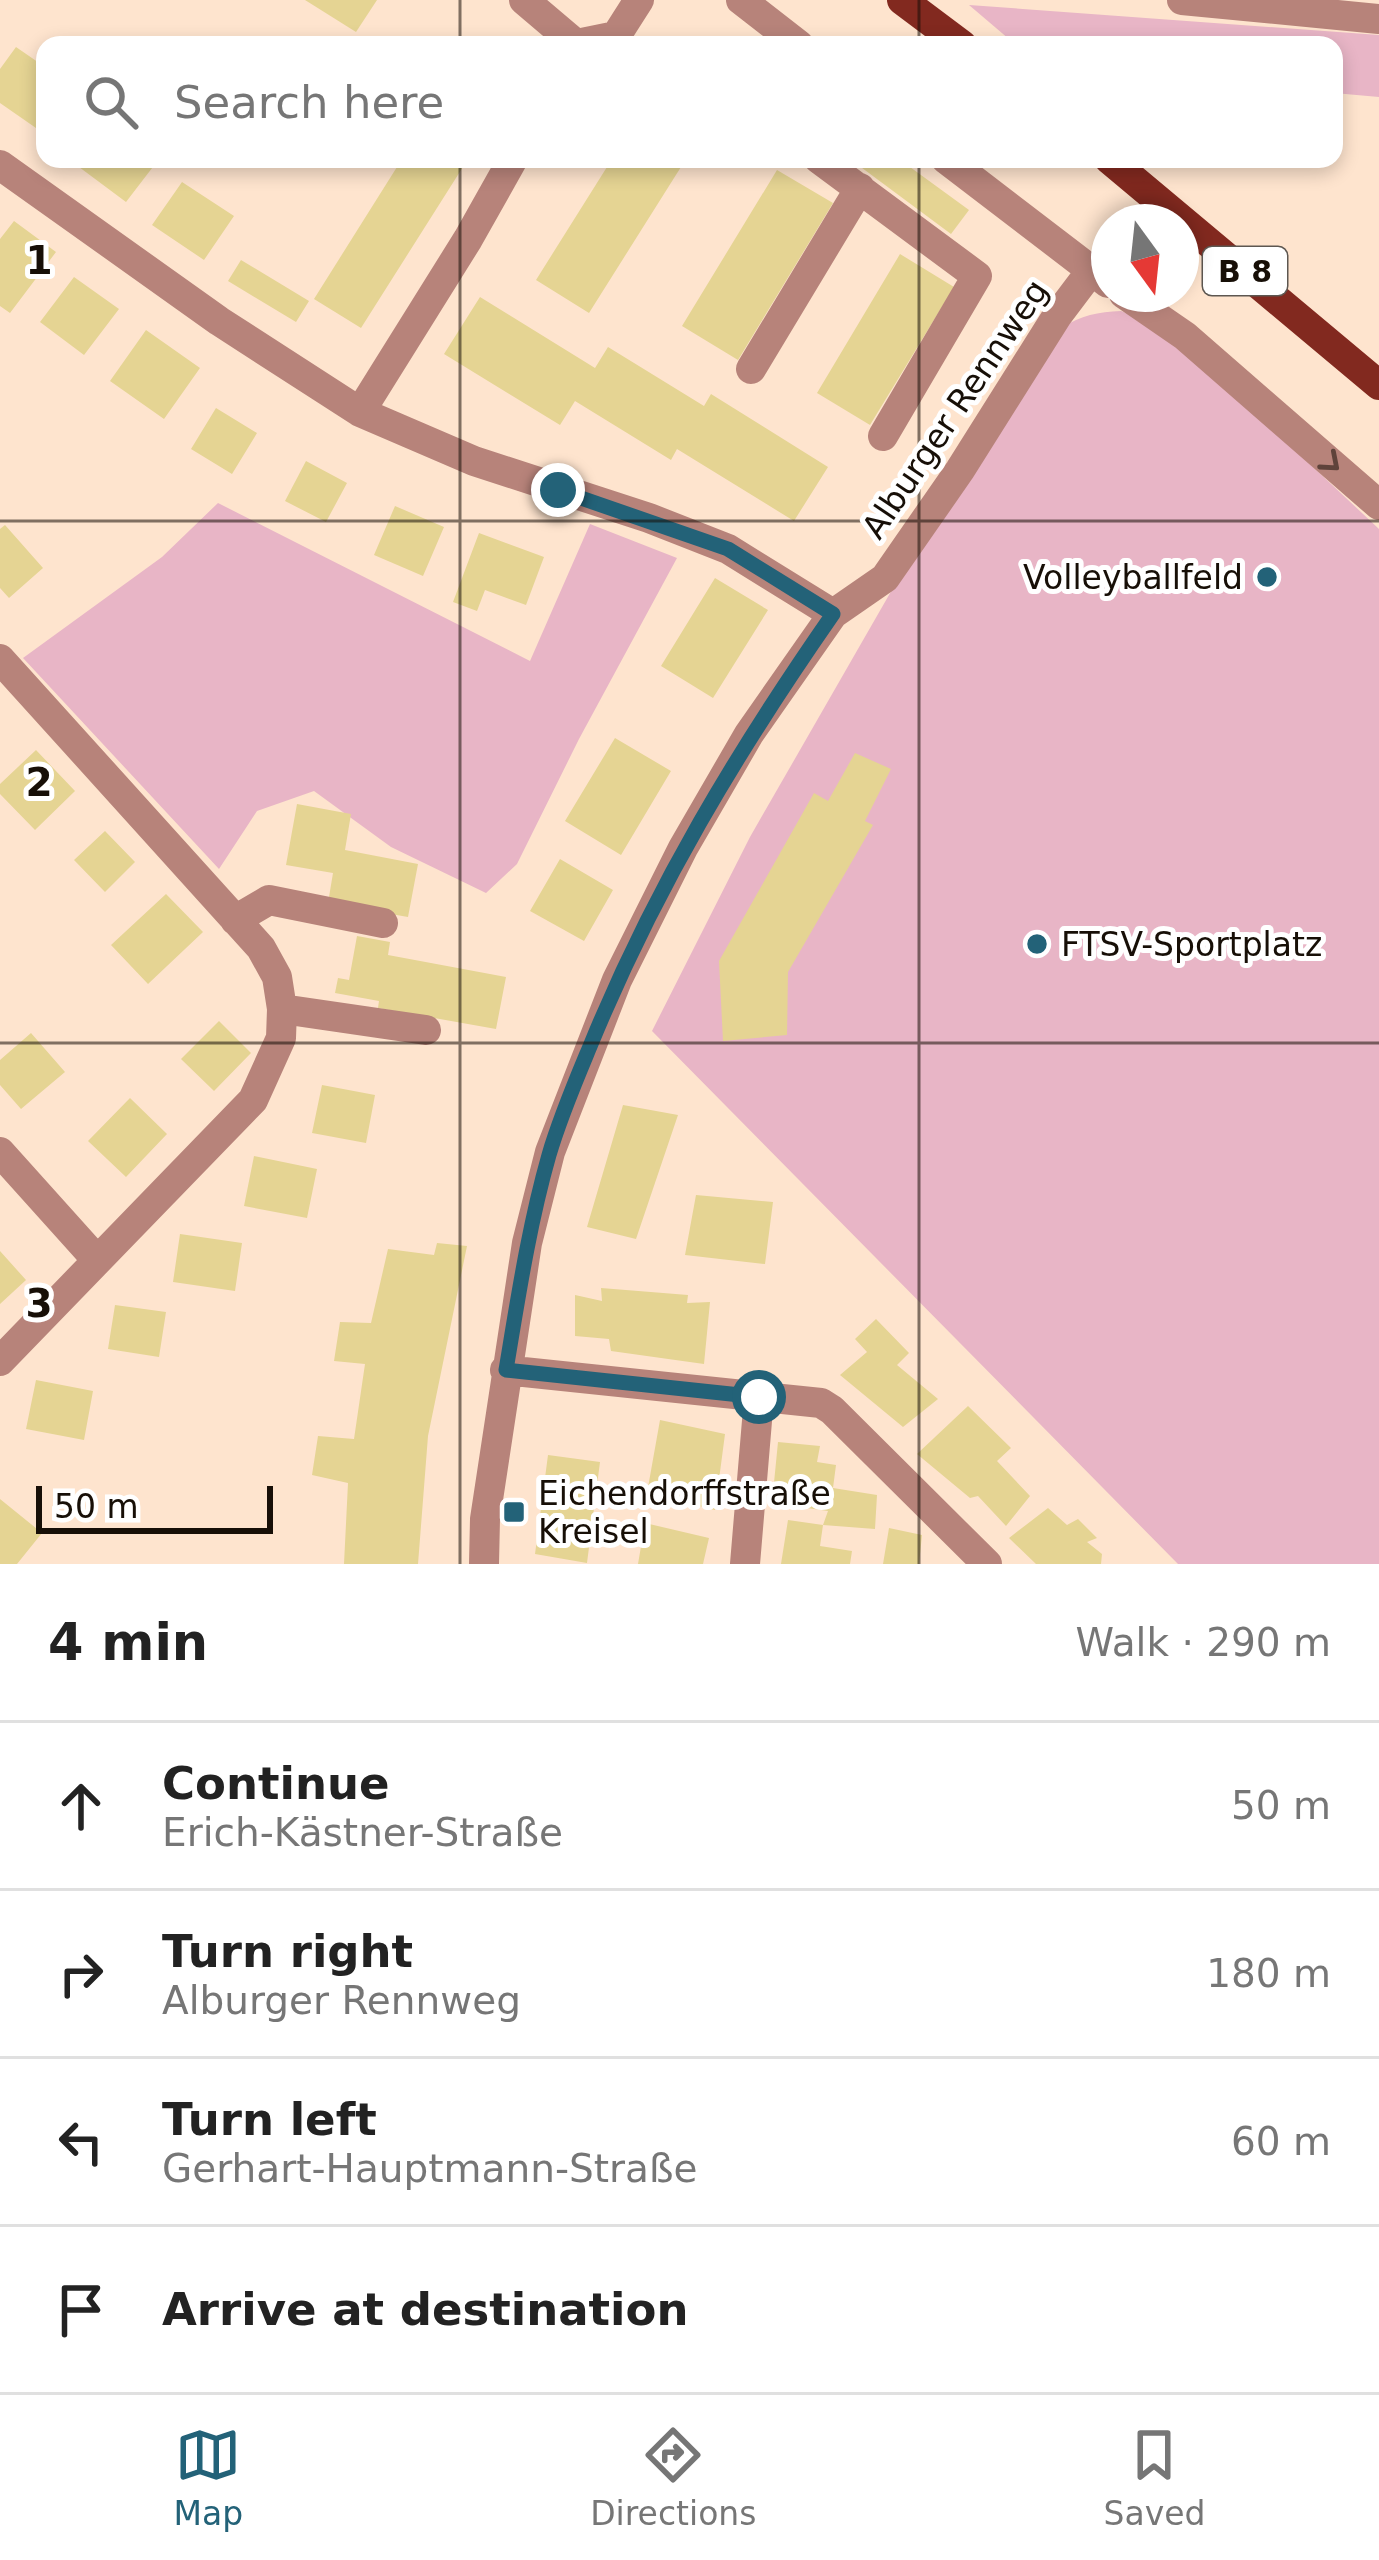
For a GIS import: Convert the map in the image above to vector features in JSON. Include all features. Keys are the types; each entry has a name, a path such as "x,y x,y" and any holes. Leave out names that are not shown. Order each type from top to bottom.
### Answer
{"main road":[{"path":"902,0 950,36"},
{"name":"B 8","path":"1119,168 1379,386"}],"street":[{"path":"524,0 566,36"},
{"path":"626,36 640,0"},
{"path":"741,0 787,36"},
{"path":"1182,0 1379,19"},
{"path":"0,165 219,321 360,412 474,461 728,549 833,614"},
{"path":"360,412 508,168"},
{"path":"832,168 977,276 883,436"},
{"path":"958,168 1091,271"},
{"path":"752,369 860,188"},
{"name":"Alburger Rennweg","path":"484,1564 485,1519 527,1243 550,1152 617,980 683,848 749,734 833,614 885,578 1057,316 1091,286"},
{"path":"1150,312 1185,336 1379,505"},
{"path":"0,659 261,948 277,977 282,1009 281,1038 253,1100 0,1361"},
{"path":"235,920 269,900 383,923"},
{"path":"282,1009 426,1030"},
{"path":"0,1152 97,1260"},
{"path":"506,1370 821,1403 987,1564"},
{"path":"745,1564 759,1397"}],"shaded area":[{"path":"969,5 1379,35 1379,97 1343,94 1343,36 1005,36"},
{"name":"FTSV-Sportplatz","path":"1124,312 1141,319 1230,389 1379,529 1379,1564 1178,1564 652,1031 750,837 893,588 1062,328 1090,315"},
{"path":"218,503 530,661 590,524 677,558 517,864 486,893 391,847 314,791 257,811 219,869 23,658 162,557"}],"building":[{"path":"305,0 377,0 356,32"},
{"path":"16,47 36,61 36,128 0,103 0,69"},
{"path":"80,168 152,168 126,202"},
{"path":"396,168 462,168 361,328 314,299"},
{"path":"606,168 680,168 589,313 536,280"},
{"path":"862,168 911,168 969,210 951,234"},
{"path":"777,170 833,203 738,360 682,326"},
{"path":"182,182 234,216 204,260 152,225"},
{"path":"14,221 56,252 10,313 0,306 0,239"},
{"path":"900,254 954,287 870,425 817,393"},
{"path":"241,260 309,301 296,322 228,281"},
{"path":"74,277 119,309 84,355 40,322"},
{"path":"480,297 595,368 608,347 704,406 711,394 828,467 794,521 677,449 671,460 575,401 560,425 444,354"},
{"path":"146,330 200,368 164,419 110,381"},
{"path":"216,408 257,433 232,474 191,449"},
{"path":"306,461 347,483 326,522 285,501"},
{"path":"395,506 444,527 423,576 374,555"},
{"path":"5,525 43,568 9,598 0,588 0,529"},
{"path":"479,533 544,557 526,605 485,590 477,611 453,602"},
{"path":"715,578 768,610 713,698 661,666"},
{"path":"615,738 671,771 621,855 565,821"},
{"path":"36,750 75,791 35,830 0,794 0,784"},
{"path":"855,753 891,769 865,821 873,825 788,972 787,1035 723,1041 719,961 814,793 828,801"},
{"path":"297,804 351,814 345,850 418,864 408,917 328,903 333,873 286,865"},
{"path":"105,831 135,862 105,892 74,860"},
{"path":"560,859 613,890 584,941 530,911"},
{"path":"166,894 203,932 148,984 111,945"},
{"path":"357,936 390,942 388,955 506,977 496,1029 378,1008 379,1001 335,993 338,978 349,980"},
{"path":"219,1021 251,1053 214,1091 181,1059"},
{"path":"31,1033 65,1072 21,1109 0,1085 0,1060"},
{"path":"322,1085 375,1095 366,1143 312,1133"},
{"path":"130,1098 167,1134 126,1177 88,1141"},
{"path":"623,1105 678,1115 636,1239 587,1227"},
{"path":"254,1156 317,1169 307,1218 244,1206"},
{"path":"696,1195 773,1202 765,1264 685,1255"},
{"path":"180,1234 242,1243 235,1291 173,1282"},
{"path":"437,1243 467,1246 428,1436 418,1564 344,1564 348,1483 312,1475 318,1436 354,1439 365,1364 334,1361 340,1322 371,1323 388,1249 434,1255"},
{"path":"0,1251 26,1280 0,1304"},
{"path":"601,1288 688,1295 687,1303 710,1302 704,1364 611,1351 609,1339 575,1336 575,1295 602,1301"},
{"path":"115,1305 166,1312 159,1357 108,1349"},
{"path":"876,1319 909,1353 897,1365 938,1399 903,1427 840,1375 867,1352 855,1339"},
{"path":"36,1380 93,1391 84,1440 26,1429"},
{"path":"968,1406 1011,1448 997,1461 1030,1496 1006,1526 978,1496 970,1498 917,1454"},
{"path":"660,1420 725,1434 715,1510 647,1493"},
{"path":"778,1442 820,1446 817,1462 836,1465 833,1488 877,1495 875,1529 823,1525 828,1511 772,1503"},
{"path":"548,1455 600,1462 587,1563 535,1554"},
{"path":"0,1499 42,1533 17,1564 0,1564"},
{"path":"1048,1508 1067,1525 1078,1519 1097,1538 1087,1542 1102,1554 1101,1564 1036,1564 1009,1538"},
{"path":"788,1520 823,1525 820,1546 852,1551 850,1564 781,1564"},
{"path":"645,1523 709,1538 703,1564 638,1564"},
{"path":"889,1528 922,1535 919,1564 883,1564"}],"place":[{"name":"Volleyballfeld","path":"1267,577"},
{"name":"FTSV-Sportplatz","path":"1037,944"},
{"name":"Eichendorffstraße Kreisel","path":"514,1512"}],"route":[{"path":"558,490 728,549 833,614 749,734 683,848 617,980 550,1152 527,1243 506,1370 759,1397"}]}
